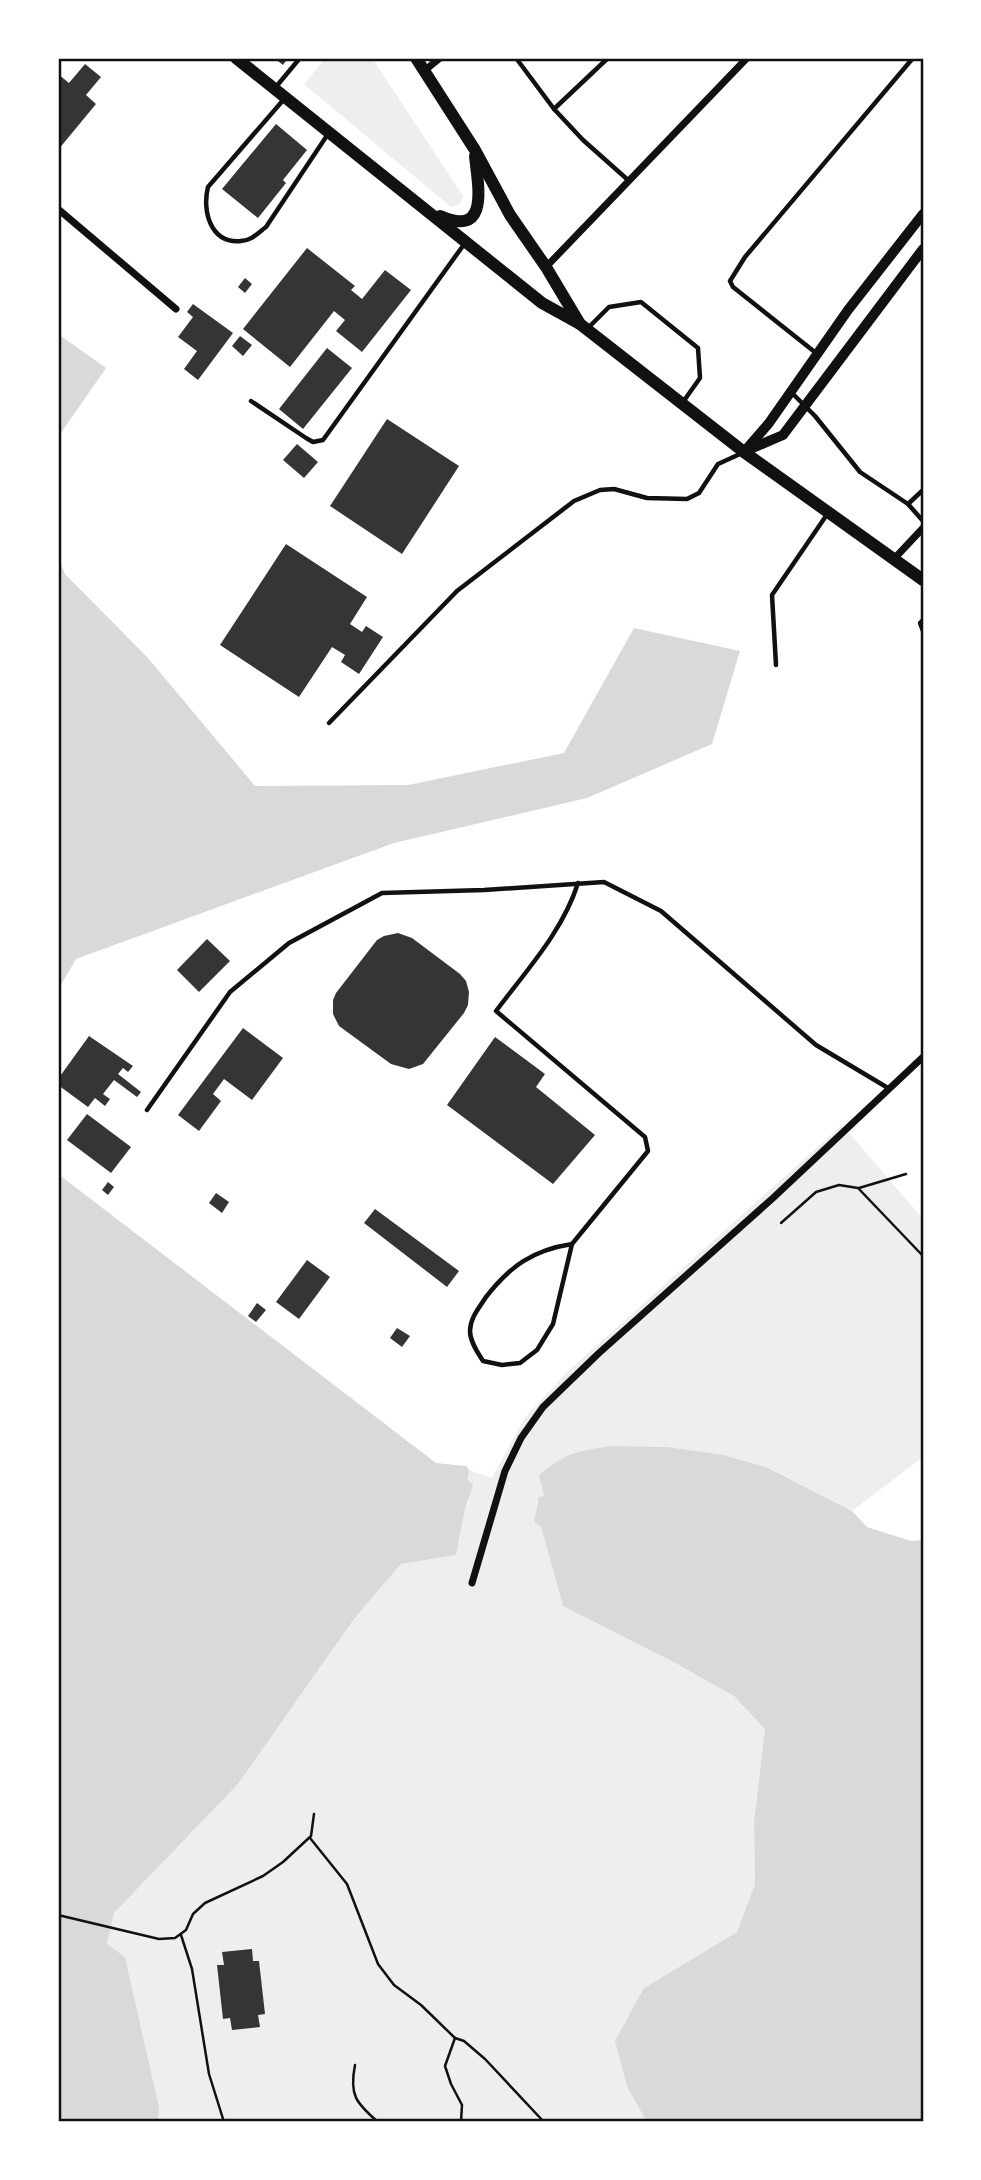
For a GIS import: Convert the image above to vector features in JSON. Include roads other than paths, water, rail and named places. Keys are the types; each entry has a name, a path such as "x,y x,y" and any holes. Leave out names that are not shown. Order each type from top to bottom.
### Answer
{"main road":[{"path":"236,58 542,303 584,327 744,452 923,580"},
{"path":"416,58 475,150 510,215 584,327"},
{"path":"424,208 452,221 463,221 477,211 480,203 475,150"}],"street":[{"path":"424,71 440,58"},
{"path":"546,267 747,58"},
{"path":"58,209 176,309"},
{"path":"744,452 769,423 848,310 923,214"},
{"path":"744,452 783,435 923,249"},
{"path":"893,560 923,528"},
{"path":"472,1583 505,1471 521,1438 543,1407 923,1057"}],"lane":[{"path":"275,89 300,58"},
{"path":"516,58 554,109 583,140 629,181"},
{"path":"554,109 608,58"},
{"path":"819,355 733,287 730,281 745,257 913,58"},
{"path":"286,97 208,187 204,202 209,224 224,237 239,242 251,239 266,227 329,132"},
{"path":"251,401 313,442 323,440 466,242"},
{"path":"584,327 609,307 640,302 698,348 700,378 683,402"},
{"path":"791,391 860,472 908,504 923,521"},
{"path":"329,723 457,591 574,501 600,490 614,489 647,498 687,499 699,493 718,464 744,452"},
{"path":"908,504 923,491"},
{"path":"776,665 772,594 828,513"},
{"path":"923,620 920,623 923,631"},
{"path":"147,1110 230,992 289,943 370,900 382,894 604,881 661,911 816,1045 889,1089"},
{"path":"572,1244 556,1246 516,1264 501,1277 474,1314 470,1332 483,1362 502,1365 520,1363 537,1350 553,1324 572,1244 648,1151 646,1137 496,1011 536,958 571,904 578,883"}]}
